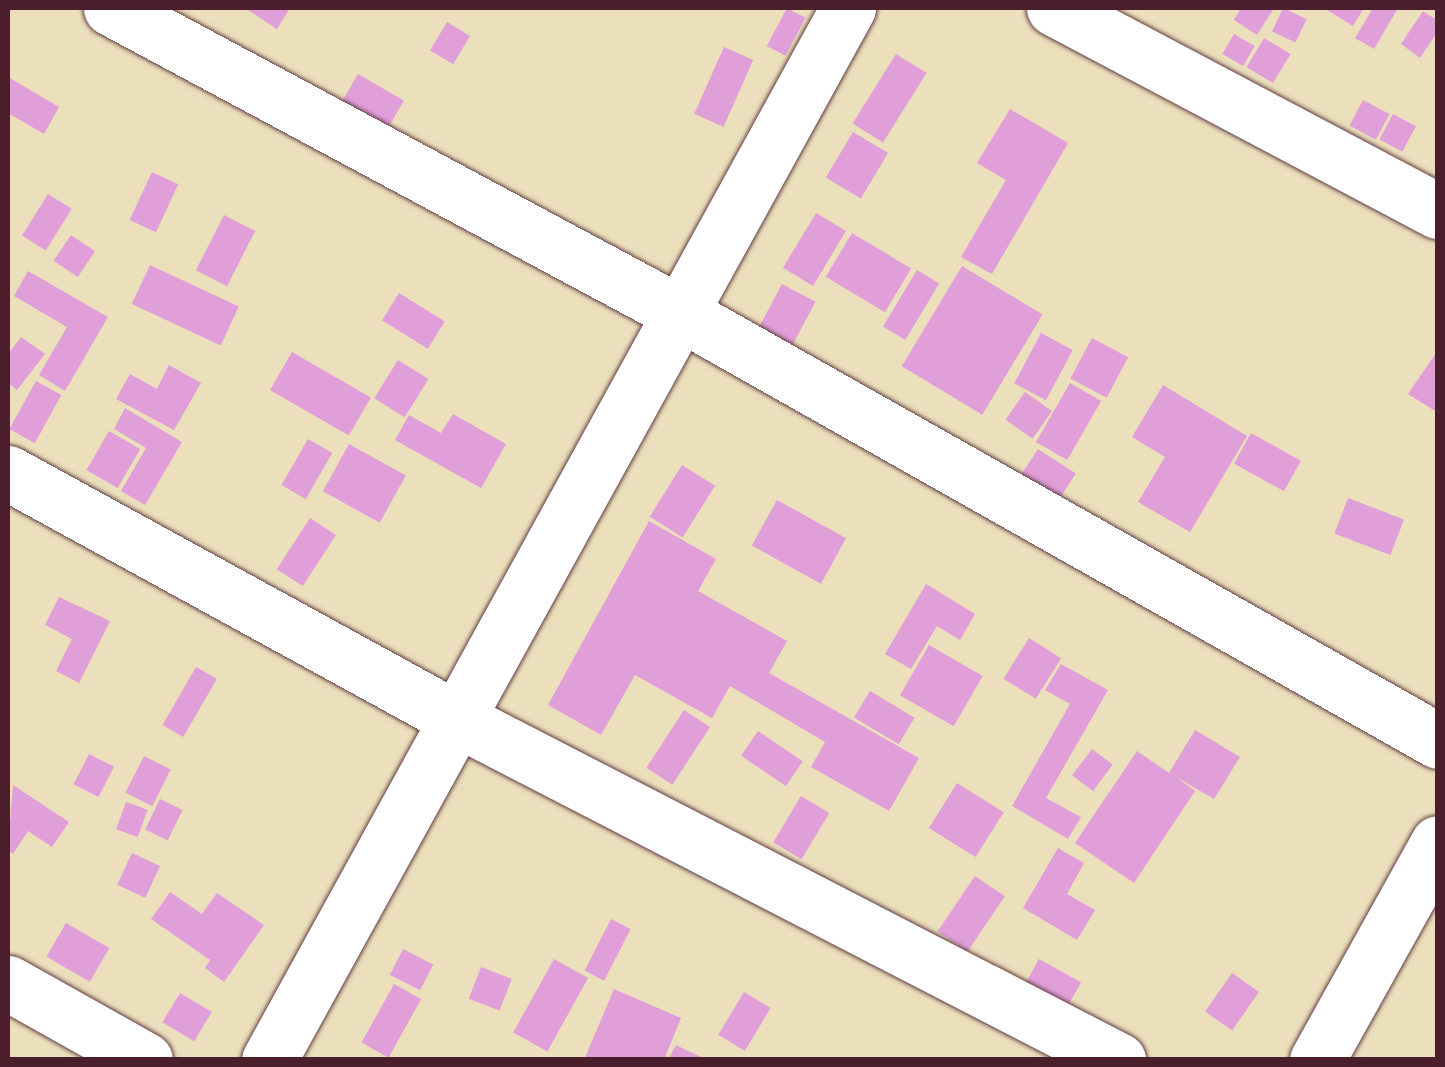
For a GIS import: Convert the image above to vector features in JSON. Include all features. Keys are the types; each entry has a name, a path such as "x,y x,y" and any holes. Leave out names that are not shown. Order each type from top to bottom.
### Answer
{"street":[{"path":"112,8 680,313 1438,741"},
{"path":"269,1060 848,8"},
{"path":"1054,8 1438,211"},
{"path":"8,474 457,718 1118,1060"},
{"path":"1317,1060 1438,843"},
{"path":"8,984 145,1060"}],"building":[{"path":"245,8 290,8 277,29"},
{"path":"787,8 806,18 785,56 767,46"},
{"path":"1241,8 1274,8 1257,35 1234,20"},
{"path":"1283,8 1307,19 1296,43 1272,32"},
{"path":"1324,8 1364,8 1353,26"},
{"path":"1373,8 1398,8 1374,49 1355,38"},
{"path":"1423,11 1438,21 1438,31 1420,58 1401,44"},
{"path":"447,22 470,36 453,64 430,50"},
{"path":"1234,34 1255,46 1243,66 1222,54"},
{"path":"1264,38 1291,54 1273,83 1246,67"},
{"path":"724,47 753,60 724,127 694,114"},
{"path":"896,54 927,73 883,143 853,124"},
{"path":"358,74 404,100 387,129 342,103"},
{"path":"8,77 59,107 44,134 8,113"},
{"path":"1363,100 1389,114 1376,140 1349,126"},
{"path":"1010,109 1068,143 992,274 961,257 1006,180 977,163"},
{"path":"1393,114 1416,126 1402,152 1379,140"},
{"path":"853,132 888,153 861,199 826,177"},
{"path":"152,172 178,184 156,232 130,220"},
{"path":"48,194 72,209 46,250 22,236"},
{"path":"816,213 846,231 813,286 783,268"},
{"path":"224,215 255,231 227,286 196,270"},
{"path":"852,233 911,269 885,312 826,277"},
{"path":"71,235 95,251 78,277 54,261"},
{"path":"150,265 239,306 221,345 132,304"},
{"path":"962,266 1043,314 982,415 902,366"},
{"path":"917,270 939,283 905,340 883,327"},
{"path":"28,271 108,317 65,391 39,375 67,327 14,296"},
{"path":"782,284 816,302 793,345 759,327"},
{"path":"399,293 445,322 428,349 382,320"},
{"path":"1041,333 1073,350 1046,400 1014,383"},
{"path":"21,337 45,354 17,390 8,383 8,354"},
{"path":"1092,338 1128,357 1107,398 1070,379"},
{"path":"1438,350 1438,406 1435,411 1408,394"},
{"path":"292,352 371,398 349,436 270,390"},
{"path":"398,360 429,379 405,417 374,398"},
{"path":"169,365 201,383 174,430 116,399 130,374 157,389"},
{"path":"36,381 61,395 35,443 9,429"},
{"path":"1070,383 1101,401 1067,460 1036,442"},
{"path":"1163,385 1247,436 1190,532 1138,502 1165,457 1132,437"},
{"path":"1025,392 1052,411 1033,439 1005,420"},
{"path":"125,408 182,442 145,505 121,491 146,448 114,429"},
{"path":"453,414 506,444 481,488 395,440 409,415 441,433"},
{"path":"109,431 140,449 118,488 86,470"},
{"path":"1251,433 1301,461 1284,491 1234,464"},
{"path":"308,439 332,453 306,499 282,485"},
{"path":"349,444 406,476 380,523 323,491"},
{"path":"1038,449 1076,474 1054,507 1016,483"},
{"path":"682,465 715,486 683,537 650,517"},
{"path":"1348,498 1404,520 1390,555 1334,533"},
{"path":"777,500 846,538 821,584 752,545"},
{"path":"310,518 336,535 303,586 277,569"},
{"path":"649,521 716,559 698,591 787,641 769,673 919,758 889,811 811,767 825,742 730,686 712,718 635,675 601,735 548,705"},
{"path":"926,584 975,614 960,640 937,626 911,669 885,654"},
{"path":"59,597 110,621 79,683 56,671 72,639 45,625"},
{"path":"1029,638 1061,658 1036,699 1004,679"},
{"path":"929,645 983,676 954,726 900,695"},
{"path":"1061,664 1108,690 1046,798 1081,817 1068,839 1012,806 1070,704 1045,690"},
{"path":"196,667 217,679 183,737 163,725"},
{"path":"870,691 915,718 899,744 854,718"},
{"path":"684,710 710,727 672,785 646,768"},
{"path":"1195,730 1240,757 1214,799 1176,777 1195,791 1134,883 1075,843 1137,751 1169,773"},
{"path":"758,731 803,761 786,786 741,756"},
{"path":"1092,749 1113,765 1093,791 1072,775"},
{"path":"89,754 114,767 99,797 74,784"},
{"path":"144,756 171,770 152,806 125,793"},
{"path":"957,783 1004,812 976,857 929,828"},
{"path":"13,785 69,822 52,847 28,831 13,854 8,850"},
{"path":"801,796 829,813 801,859 773,842"},
{"path":"160,799 182,810 168,841 145,830"},
{"path":"126,802 148,810 138,837 116,829"},
{"path":"1058,848 1084,863 1067,894 1095,910 1077,940 1023,908"},
{"path":"132,853 160,866 145,898 117,885"},
{"path":"975,876 1005,896 967,952 938,932"},
{"path":"170,892 202,914 217,893 264,925 224,982 205,968 210,960 151,919"},
{"path":"611,919 631,929 604,981 585,971"},
{"path":"66,923 109,948 90,982 46,957"},
{"path":"403,949 433,964 420,990 390,975"},
{"path":"554,959 588,978 547,1051 513,1032"},
{"path":"1039,959 1081,982 1065,1011 1023,988"},
{"path":"481,967 512,979 500,1011 469,999"},
{"path":"1232,973 1259,992 1232,1030 1205,1012"},
{"path":"394,984 421,999 389,1058 362,1043"},
{"path":"614,989 681,1018 664,1060 584,1060"},
{"path":"744,992 771,1008 745,1051 718,1035"},
{"path":"180,993 212,1012 194,1041 162,1022"},
{"path":"676,1045 707,1060 668,1060"}]}
